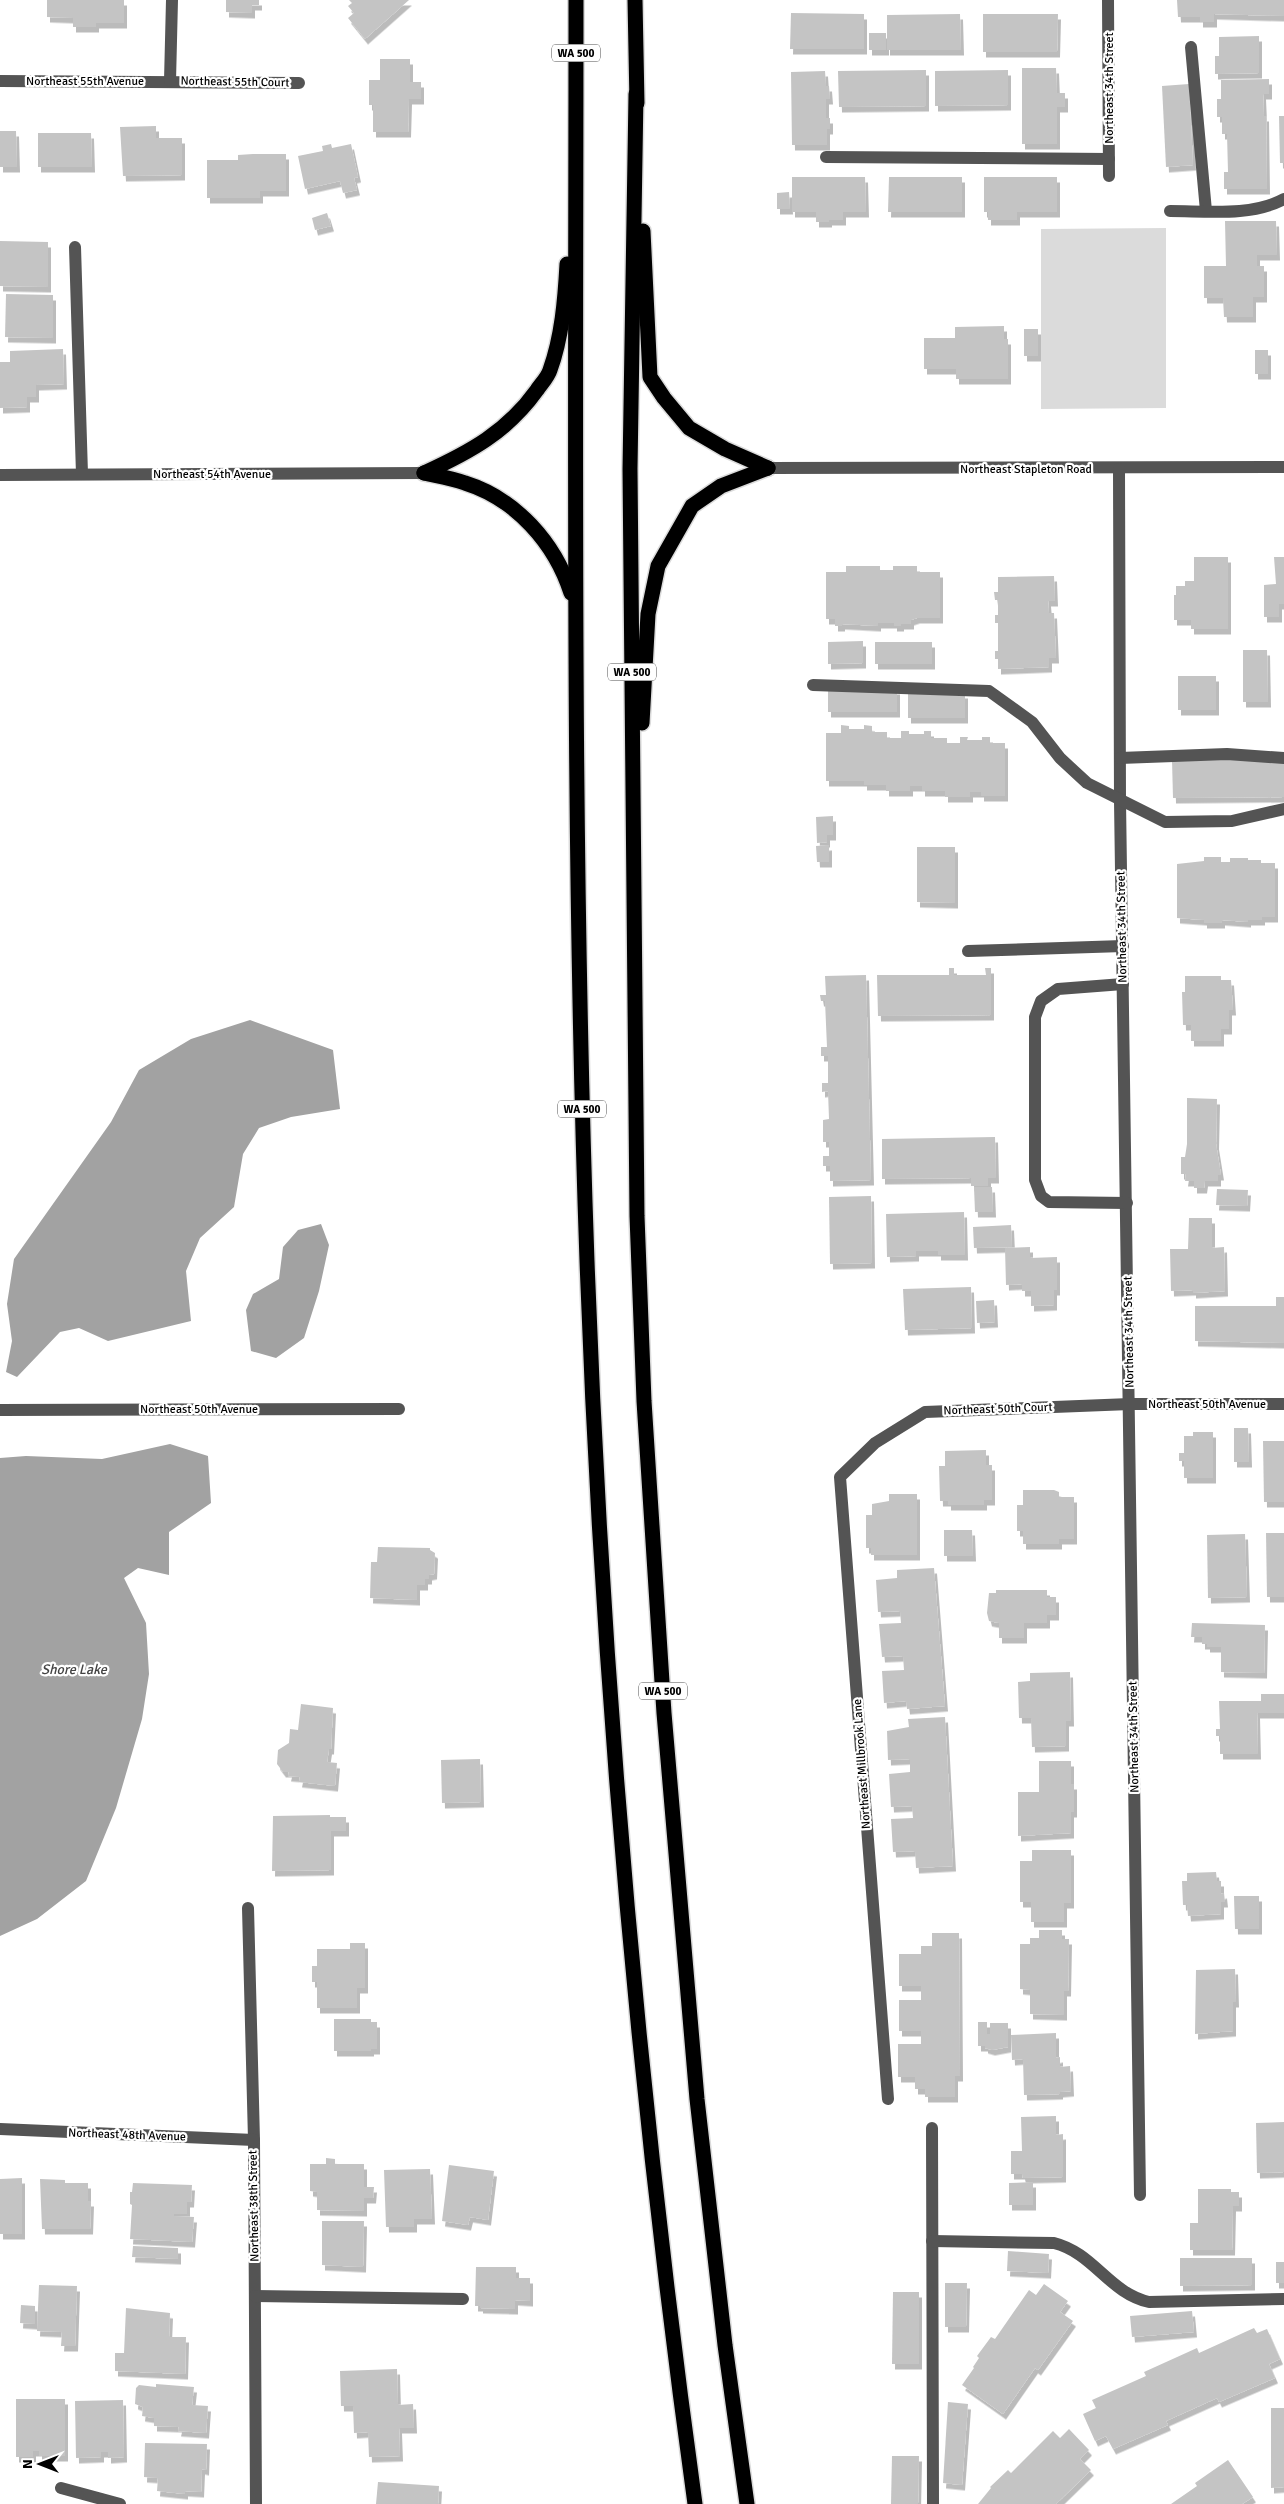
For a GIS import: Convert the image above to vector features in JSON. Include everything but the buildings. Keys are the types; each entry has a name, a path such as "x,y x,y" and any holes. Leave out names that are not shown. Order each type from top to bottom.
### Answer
{"highway":[{"name":"WA 500","path":"576,0 575,607 582,1100 602,1566 614,1742 640,2050 679,2394 695,2504"},
{"name":"WA 500","path":"635,0 636,94 630,469 637,1216 644,1401 664,1713 697,2099 725,2345 747,2504"},
{"path":"636,94 650,377 664,398 689,428 725,448 768,468"},
{"path":"424,473 468,453 500,431 528,403 550,372 561,332 576,106"},
{"path":"634,875 648,614 658,566 692,506 721,486 768,468"},
{"path":"424,473 466,483 492,494 517,512 543,537 555,556 564,572 575,607"}],"street":[{"path":"170,81 172,0"},
{"name":"Northeast 34th Street","path":"1108,0 1109,176"},
{"path":"1191,47 1206,211"},
{"name":"Northeast 55th Avenue","path":"0,81 170,81"},
{"name":"Northeast 55th Court","path":"170,81 299,84"},
{"path":"826,158 1109,159"},
{"path":"1170,211 1241,211 1276,204 1284,200"},
{"path":"74,248 82,474"},
{"name":"Northeast Stapleton Road","path":"768,468 1119,469 1284,467"},
{"name":"Northeast 34th Street","path":"1119,469 1120,801 1140,2195"},
{"name":"Northeast 54th Avenue","path":"0,475 424,473"},
{"path":"813,685 989,691 1032,722 1060,758 1087,784 1165,822 1232,821 1284,809"},
{"path":"1120,758 1227,754 1284,758"},
{"path":"968,952 1122,946"},
{"path":"1123,984 1058,990 1041,1000 1035,1017 1035,1180 1041,1196 1049,1202 1127,1203"},
{"name":"Northeast 50th Avenue","path":"1130,1404 1284,1404"},
{"name":"Northeast 50th Court","path":"875,1443 925,1412 1130,1404"},
{"name":"Northeast 50th Avenue","path":"0,1410 399,1408"},
{"name":"Northeast Millbrook Lane","path":"875,1443 840,1477 888,2099"},
{"name":"Northeast 38th Street","path":"248,1908 254,2140 256,2504"},
{"path":"932,2128 933,2504"},
{"name":"Northeast 48th Avenue","path":"0,2129 254,2140"},
{"path":"932,2241 1054,2243 1069,2247 1082,2254 1134,2299 1149,2302 1284,2299"},
{"path":"255,2296 464,2299"},
{"path":"61,2488 120,2504"}],"shaded area":[{"path":"1166,228 1166,408 1041,409 1041,229"}],"water":[{"path":"250,1020 333,1050 340,1109 291,1117 259,1128 243,1154 234,1207 200,1238 186,1271 191,1321 108,1341 79,1328 60,1332 17,1377 6,1372 12,1341 7,1304 14,1259 111,1122 139,1070 191,1039"},
{"path":"321,1224 329,1245 319,1291 304,1338 276,1358 251,1351 246,1310 253,1294 279,1279 283,1247 298,1230"},
{"name":"Shore Lake","path":"170,1444 208,1456 211,1503 169,1532 169,1575 138,1568 124,1578 146,1623 149,1674 142,1719 116,1808 86,1881 37,1919 0,1936 0,1458 26,1456 102,1459"}]}
